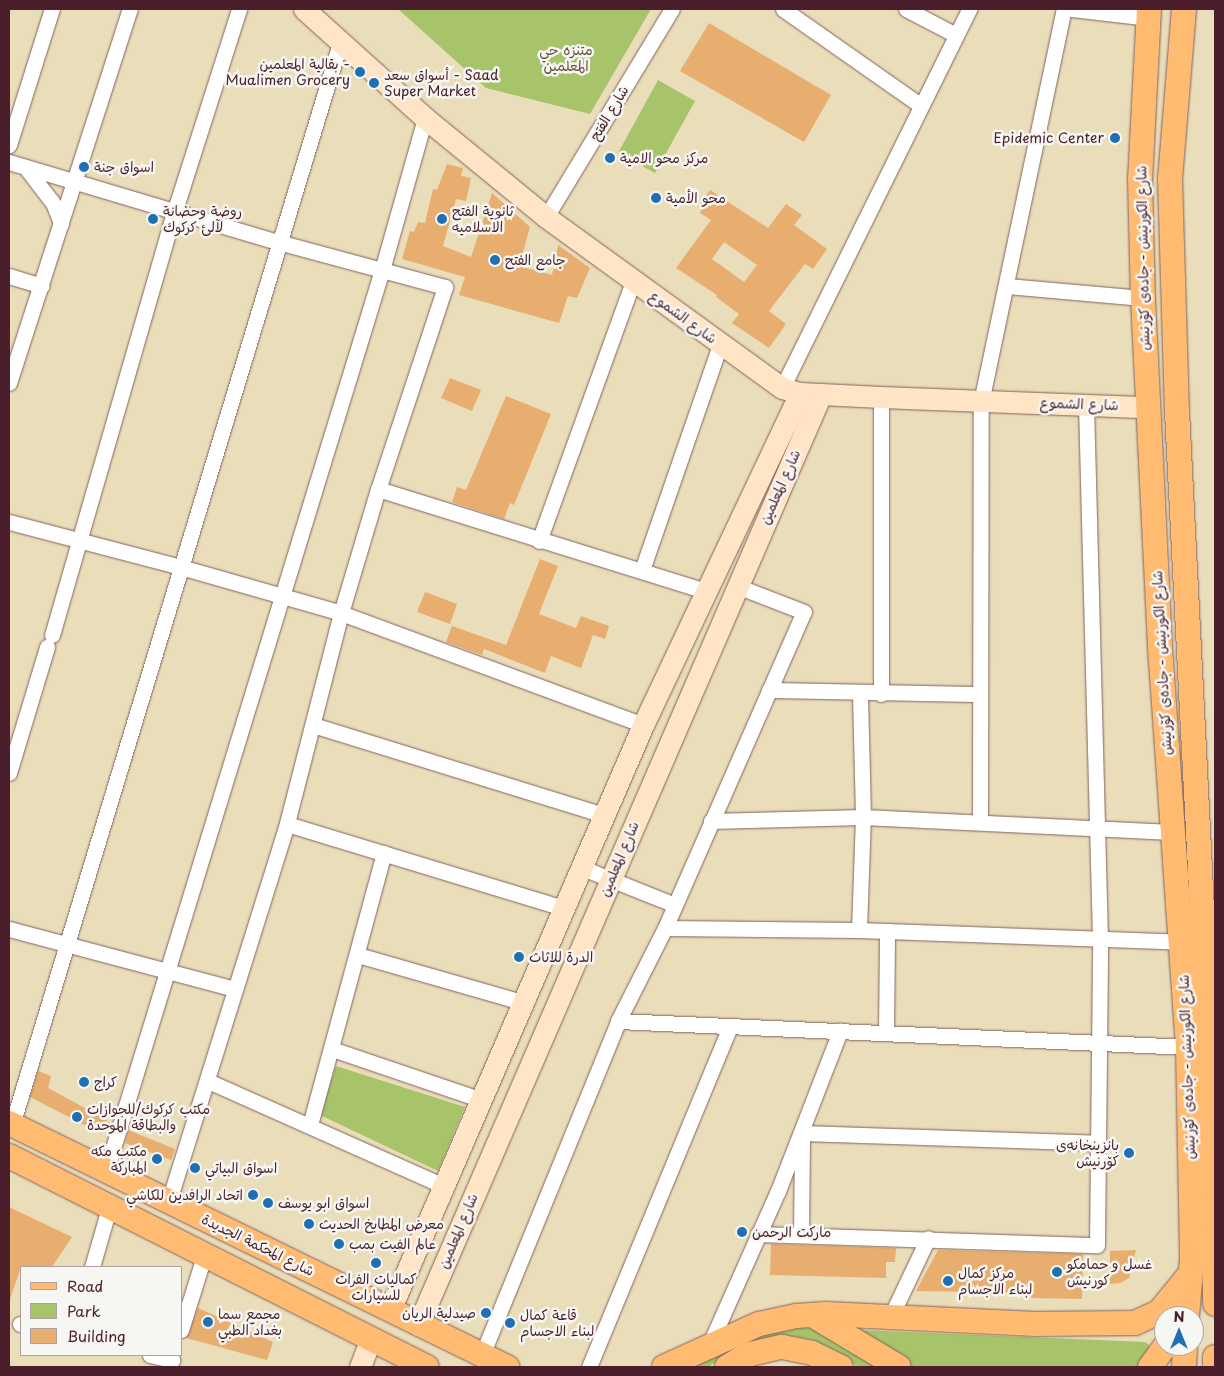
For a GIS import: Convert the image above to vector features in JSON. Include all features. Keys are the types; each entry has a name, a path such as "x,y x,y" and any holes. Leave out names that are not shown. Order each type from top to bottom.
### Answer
{"main road":[{"name":"شارع الكورنيش - جادەی کۆرنیش","path":"1184,9 1170,178 1177,411 1193,695 1215,1304"},
{"name":"شارع الكورنيش - جادەی کۆرنیش","path":"1149,13 1140,178 1143,298 1161,661 1172,832 1183,942 1188,1047 1190,1274 1188,1306"},
{"path":"1161,661 1191,659"},
{"path":"1164,697 1193,695"},
{"name":"شارع المحكمة الجديدة","path":"10,1124 506,1367"},
{"path":"9,1156 371,1339 394,1360 427,1367"},
{"path":"664,1367 708,1350 759,1324 812,1315 891,1316 1036,1324 1136,1323 1159,1312 1190,1274"},
{"path":"1182,1306 1190,1274"},
{"path":"812,1315 900,1367"},
{"path":"727,1367 746,1356 782,1347 812,1353 841,1367"},
{"path":"1150,1367 1158,1356"},
{"path":"1215,1357 1215,1367"}],"street":[{"path":"9,145 52,9"},
{"path":"9,383 130,9"},
{"path":"9,773 82,540 175,210 239,9"},
{"name":"شارع الشموع","path":"304,9 341,40 425,118 546,217 720,344 801,392 981,402 1147,406"},
{"name":"شارع الفتح","path":"546,217 672,9"},
{"path":"783,9 920,105"},
{"path":"906,9 956,35"},
{"path":"801,392 920,105 969,9"},
{"path":"980,822 978,694 981,402 1064,9"},
{"path":"1072,9 1149,13"},
{"path":"10,1124 341,40"},
{"path":"106,1171 168,972 280,595 382,270 425,118"},
{"path":"9,162 74,183 175,210 278,242 445,287 378,489 341,613 287,824 169,1201"},
{"path":"26,167 53,203 61,223"},
{"path":"9,276 41,286"},
{"path":"539,541 633,280"},
{"path":"1006,286 1143,298"},
{"path":"642,570 720,344"},
{"name":"شارع المعلمين","path":"418,1325 737,586 801,392"},
{"name":"شارع المعلمين","path":"390,1310 442,1184 643,725 801,392"},
{"path":"881,397 881,694"},
{"path":"758,1234 928,1238 1097,1245 1100,939 1086,404"},
{"path":"378,489 539,541 642,570 705,591"},
{"path":"9,522 181,566 341,613 643,725"},
{"path":"482,1355 618,1021 665,928 804,612 737,586"},
{"path":"769,690 860,694 978,694"},
{"path":"859,930 864,817 860,694"},
{"path":"313,725 603,815"},
{"path":"711,821 864,817 1172,832"},
{"path":"287,824 563,908"},
{"path":"310,1125 358,955 384,853"},
{"path":"580,867 675,905"},
{"path":"665,928 859,930 1183,942"},
{"path":"9,929 235,990"},
{"path":"886,1032 887,931"},
{"path":"358,955 522,1002"},
{"path":"618,1021 1188,1047"},
{"path":"589,1367 730,1026"},
{"path":"708,1350 802,1133 840,1030"},
{"path":"332,1049 479,1099"},
{"path":"208,1081 442,1184"},
{"path":"802,1133 1098,1143"},
{"path":"801,1235 802,1133"},
{"path":"92,1266 109,1208"},
{"path":"891,1316 928,1238"},
{"path":"182,1327 204,1256"},
{"path":"360,1367 371,1339"},
{"path":"154,1356 172,1361"}],"green space":[{"name":"متنزه حي المعلمين","path":"398,9 651,9 590,114 486,88"},
{"path":"658,80 695,101 655,173 618,153"},
{"path":"336,1066 465,1107 438,1171 320,1115"},
{"path":"803,1325 819,1329 885,1367 858,1367 813,1340 786,1335 743,1345 708,1367 688,1367 741,1340"},
{"path":"861,1330 1145,1342 1149,1345 1149,1355 1139,1367 910,1367 861,1337"}],"building":[{"path":"709,23 831,95 804,142 680,71"},
{"name":"جامع الفتح","path":"447,164 463,168 461,176 471,178 466,201 456,199 443,246 471,257 492,193 530,227 519,266 552,275 558,245 590,268 577,298 568,296 559,323 459,295 465,277 402,259 410,231 414,232 418,222 425,223 433,189 437,190"},
{"path":"710,190 768,228 786,204 802,215 794,225 827,249 813,269 805,264 769,311 786,324 769,348 732,323 739,314 716,297 717,295 676,268 711,220 700,213 702,209 698,207","holes":["724,242 757,265 744,282 712,259"]},
{"path":"450,378 481,390 472,411 441,398"},
{"path":"506,396 551,414 514,505 510,503 504,519 452,502 457,487 466,490"},
{"path":"540,559 558,566 539,614 576,628 581,616 609,626 605,639 593,635 581,668 551,656 545,673 484,649 482,655 446,642 452,626 506,645"},
{"path":"425,592 457,604 450,624 417,612"},
{"path":"38,1071 51,1076 48,1088 107,1120 102,1134 30,1097"},
{"path":"128,1130 175,1149 171,1160 125,1143"},
{"path":"9,1207 72,1237 53,1266 20,1266 9,1302"},
{"path":"771,1244 896,1248 895,1262 886,1262 886,1278 770,1275"},
{"path":"938,1250 1083,1254 1082,1299 1031,1298 1032,1293 916,1291"},
{"path":"1136,1250 1129,1278 1120,1283 1110,1284 1110,1251"},
{"name":"مجمع سما بغداد الطبي","path":"198,1308 273,1342 267,1360 186,1338"}],"place":[{"name":"بقالية المعلمين - Mualimen Grocery","path":"360,72"},
{"name":"أسواق سعد - Saad Super Market","path":"374,83"},
{"name":"Epidemic Center","path":"1115,138"},
{"name":"مركز محو الامية","path":"610,158"},
{"name":"اسواق جنة","path":"84,167"},
{"name":"محو الأمية","path":"656,198"},
{"name":"روضة وحضانة لآلئ كركوك","path":"153,219"},
{"name":"ثانوية الفتح الاسلاميه","path":"442,219"},
{"name":"جامع الفتح","path":"495,260"},
{"name":"الدرة للاثاث","path":"519,957"},
{"name":"كراج","path":"84,1082"},
{"name":"مكتب كركوك/للجوازات والبطاقة الموحدة","path":"77,1117"},
{"name":"بانزینخانەی کۆرنیش","path":"1129,1153"},
{"name":"مكتب مكه المباركة","path":"157,1159"},
{"name":"اسواق البياتي","path":"195,1168"},
{"name":"اتحاد الرافدين للكاشي","path":"253,1195"},
{"name":"اسواق ابو يوسف","path":"268,1203"},
{"name":"معرض المطابخ الحديث","path":"309,1224"},
{"name":"ماركت الرحمن","path":"742,1232"},
{"name":"عالم الفيت بمب","path":"339,1244"},
{"name":"كماليات الفرات للسيارات","path":"376,1263"},
{"name":"غسل و حمامكو كورنيش","path":"1057,1272"},
{"name":"مركز كمال لبناء الاجسام","path":"948,1281"},
{"name":"صيدلية الريان","path":"486,1313"},
{"name":"مجمع سما بغداد الطبي","path":"208,1322"},
{"name":"قاعة كمال لبناء الاجسام","path":"510,1323"}]}
